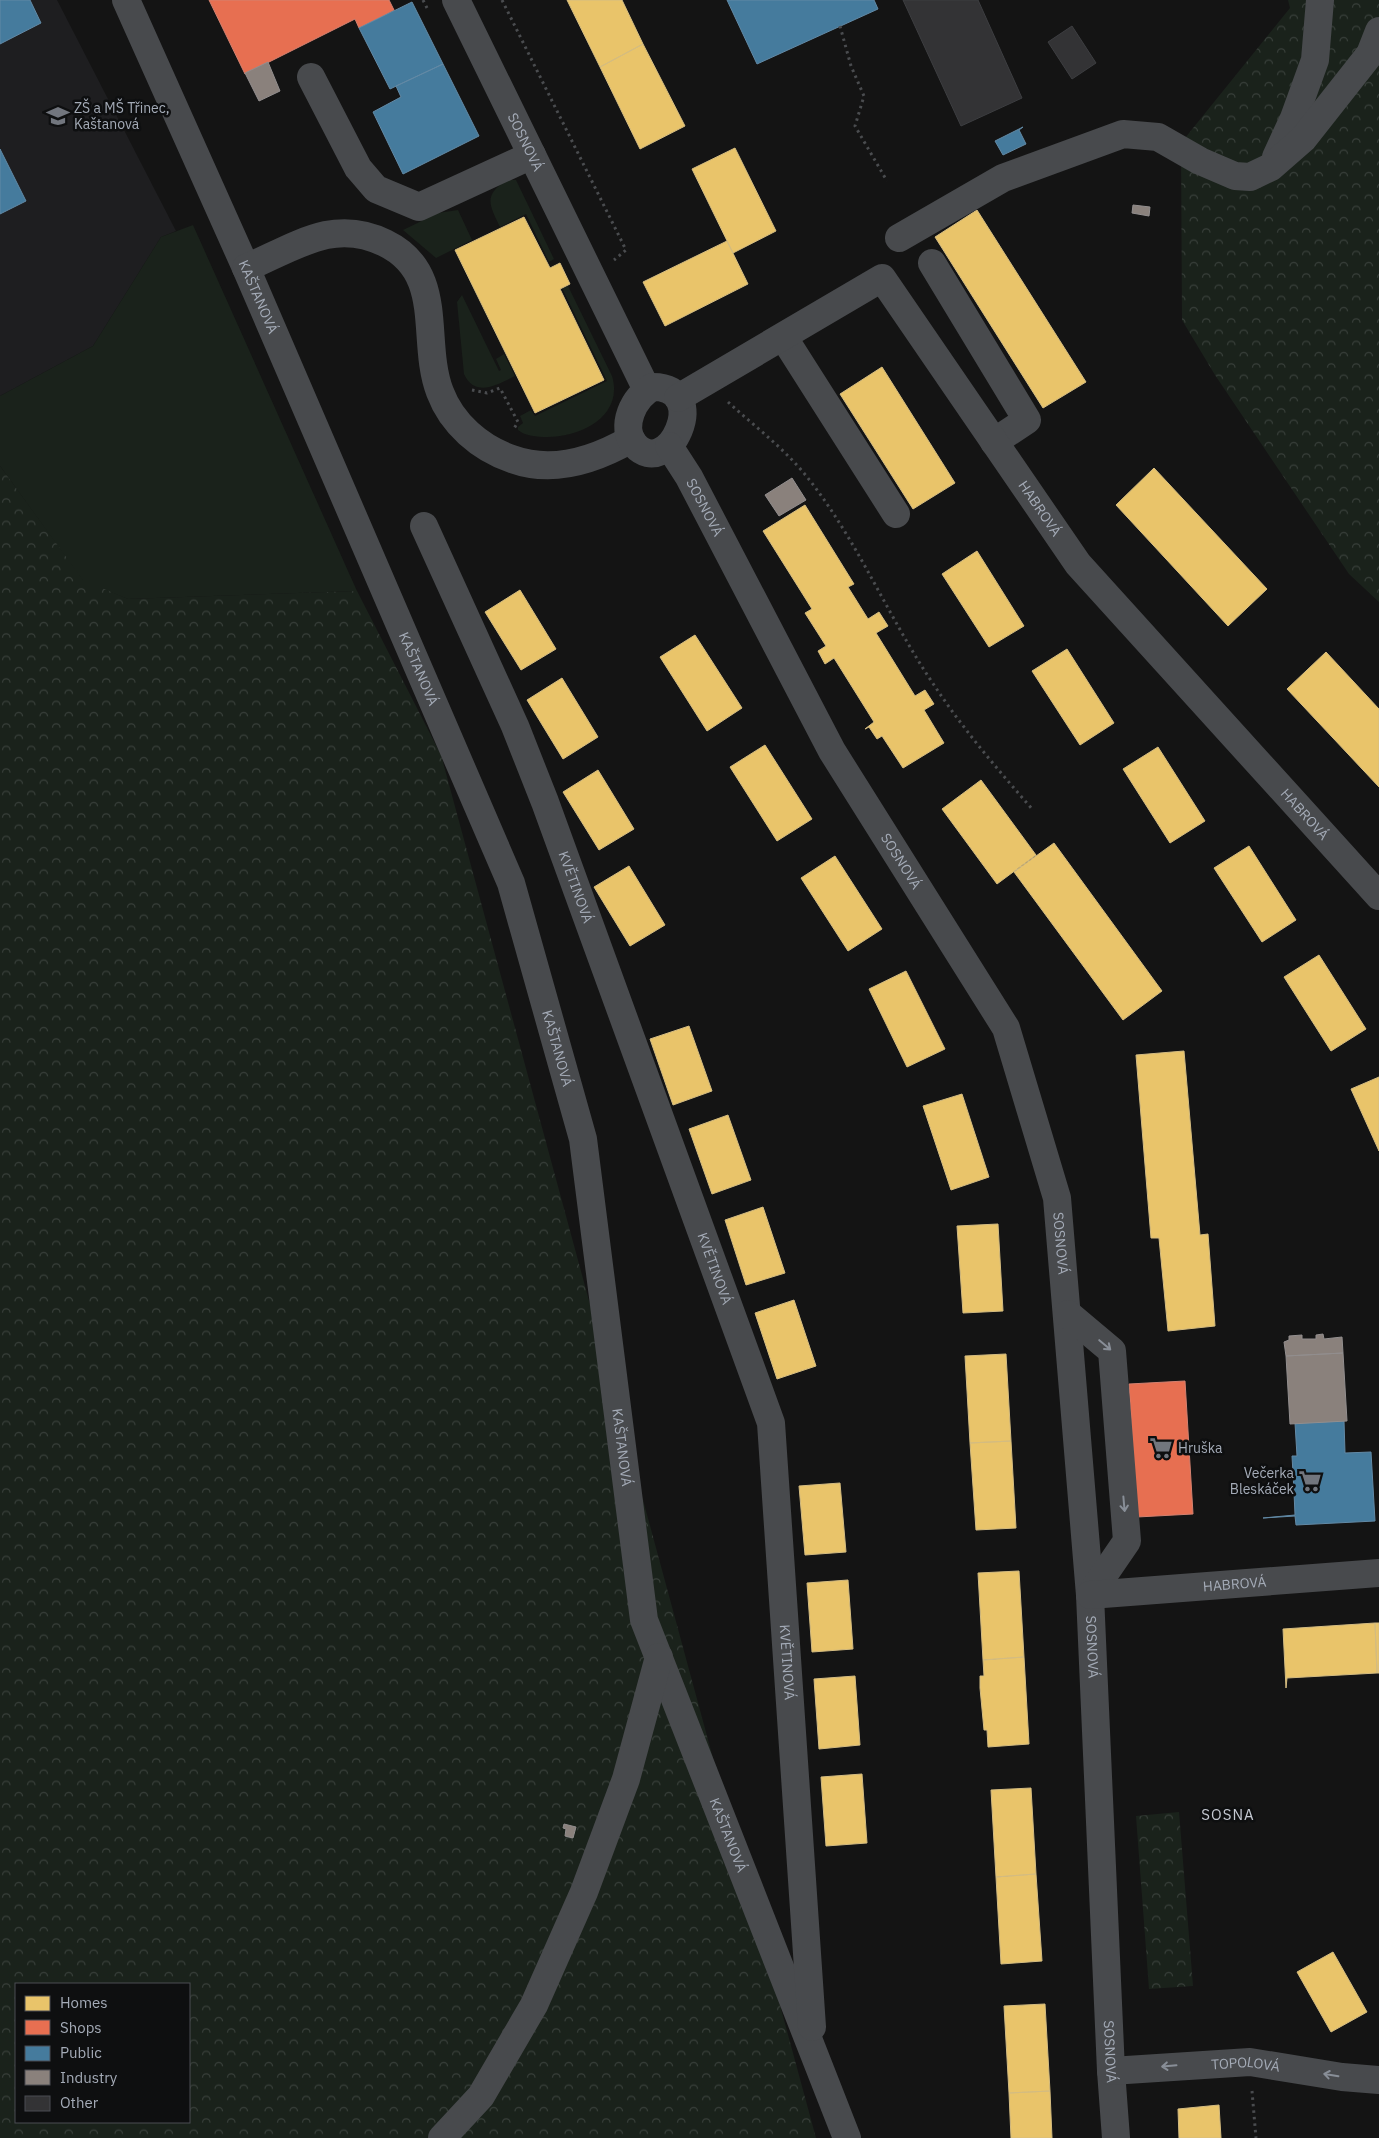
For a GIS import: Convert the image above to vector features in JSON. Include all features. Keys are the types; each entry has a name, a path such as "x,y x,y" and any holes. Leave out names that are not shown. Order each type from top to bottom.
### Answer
{"street":[{"name":"KAŠTANOVÁ","path":"126,0 246,268 511,883 582,1139 644,1620 847,2138"},
{"name":"SOSNOVÁ","path":"456,0 646,390"},
{"path":"1271,167 1294,118 1315,60 1320,0"},
{"path":"899,238 1003,178 1123,134 1158,137 1200,161 1235,176 1250,177 1271,167 1303,139 1370,54 1379,31"},
{"path":"311,77 358,168 376,189 419,207 532,155"},
{"path":"246,268 327,234 359,234 376,239 403,256 420,277 428,305 437,385 454,417 475,439 486,447 514,460 551,465 588,460 631,439"},
{"path":"932,263 1027,420 994,442"},
{"name":"HABROVÁ","path":"678,398 784,338 882,278 1078,564 1379,896"},
{"path":"784,338 896,514"},
{"path":"653,387 667,388 678,398 683,412 682,420 677,435 669,446 661,452 651,454 635,446 631,439 629,425 631,414 634,405 646,390 653,387"},
{"name":"SOSNOVÁ","path":"669,446 689,477 832,751 1006,1028 1057,1198 1090,1595 1111,2071 1116,2138"},
{"name":"KVĚTINOVÁ","path":"424,526 516,726 771,1422 814,2054"},
{"path":"1068,1314 1112,1351 1127,1541 1090,1595"},
{"name":"HABROVÁ","path":"1090,1595 1379,1573"},
{"path":"442,2138 481,2096 534,2006 584,1892 626,1779 659,1657"},
{"name":"TOPOLOVÁ","path":"1111,2071 1250,2062 1342,2077 1379,2080"}],"path":[{"path":"502,0 626,250 610,262"},
{"path":"840,26 851,66 864,96 855,126 887,181"},
{"path":"710,379 719,394 771,439 803,472 838,523 934,685 990,760 1033,810"},
{"path":"469,389 487,393 500,388 518,422 513,427 516,435"},
{"path":"1250,2062 1256,2138"}],"shaded area":[{"name":"ZŠ a MŠ Třinec, Kaštanová","path":"0,0 57,0 176,231 161,237 93,346 0,396"}],"green space":[{"path":"1288,0 1379,0 1379,602 1349,574 1215,375 1182,320 1181,143 1290,8"},
{"path":"508,180 516,180 554,259 549,262 526,214 500,227 490,200 495,190"},
{"path":"458,210 472,240 436,258 403,230 438,213"},
{"path":"193,225 357,591 128,599 83,581 0,466 0,396 93,346 161,237"},
{"path":"568,286 612,376 614,390 612,402 606,413 597,422 586,428 560,436 528,435 518,430 518,427 523,423 520,416 531,410 535,416 607,381 562,288"},
{"path":"462,295 499,371 501,370 496,359 504,354 515,376 494,386 480,388 474,386 464,374 457,302"},
{"path":"0,466 83,580 128,599 357,591 441,755 816,2138 0,2138"},
{"path":"1179,1812 1193,1986 1149,1989 1136,1816"}],"building: Homes":[{"path":"567,0 622,0 643,44 600,67"},
{"path":"643,44 685,126 640,149 600,67"},
{"path":"735,148 776,231 733,253 692,169"},
{"path":"977,210 1086,382 1043,408 935,237"},
{"path":"524,217 550,268 560,263 570,284 560,289 604,380 535,413 455,250"},
{"path":"727,241 748,284 665,326 643,282"},
{"path":"882,367 955,483 913,509 840,394"},
{"path":"1154,468 1267,589 1228,626 1116,505"},
{"path":"805,505 854,584 848,587 868,619 879,612 888,626 876,633 915,696 925,690 934,704 924,710 944,743 903,768 882,736 877,739 869,727 865,729 874,722 834,658 825,664 818,651 826,646 805,613 812,609 763,531"},
{"path":"977,551 1024,626 989,647 942,574"},
{"path":"520,590 556,649 521,670 485,612"},
{"path":"695,635 742,708 707,731 660,657"},
{"path":"1067,649 1114,723 1080,745 1032,671"},
{"path":"1326,652 1379,709 1379,787 1287,689"},
{"path":"562,678 598,737 563,759 527,700"},
{"path":"765,745 812,819 777,841 730,767"},
{"path":"1158,747 1205,821 1170,843 1123,769"},
{"path":"598,770 634,829 599,850 563,792"},
{"path":"981,780 1036,855 997,884 942,809"},
{"path":"1054,843 1162,991 1123,1020 1014,872"},
{"path":"1249,846 1296,920 1262,942 1214,868"},
{"path":"835,856 882,929 848,951 801,878"},
{"path":"629,866 665,925 630,946 594,887"},
{"path":"1319,955 1366,1029 1331,1051 1284,977"},
{"path":"906,971 945,1049 907,1067 869,989"},
{"path":"689,1026 712,1091 673,1105 650,1039"},
{"path":"1184,1051 1200,1235 1208,1234 1215,1326 1168,1331 1159,1238 1151,1238 1136,1055"},
{"path":"1379,1077 1379,1151 1351,1089"},
{"path":"962,1094 989,1177 951,1190 923,1106"},
{"path":"728,1115 751,1180 712,1194 689,1129"},
{"path":"763,1207 785,1273 746,1285 725,1220"},
{"path":"998,1224 1003,1311 963,1313 957,1226"},
{"path":"794,1300 816,1366 777,1379 755,1313"},
{"path":"1006,1354 1011,1441 970,1443 965,1356"},
{"path":"1011,1441 1016,1528 976,1530 970,1443"},
{"path":"840,1483 846,1552 805,1555 799,1486"},
{"path":"1019,1571 1024,1657 983,1660 978,1573"},
{"path":"848,1580 853,1649 812,1652 807,1583"},
{"path":"1375,1623 1377,1673 1287,1678 1286,1688 1283,1629"},
{"path":"1375,1623 1379,1623 1379,1673 1377,1673"},
{"path":"1024,1657 1029,1744 988,1747 987,1730 984,1730 980,1688 980,1676 984,1676 983,1660"},
{"path":"855,1676 860,1745 819,1749 814,1679"},
{"path":"862,1774 867,1843 826,1846 821,1777"},
{"path":"1031,1788 1036,1874 996,1877 991,1790"},
{"path":"1036,1874 1042,1961 1001,1964 996,1877"},
{"path":"1333,1952 1367,2012 1331,2032 1297,1972"},
{"path":"1045,2004 1050,2091 1009,2093 1004,2006"},
{"path":"1050,2091 1052,2138 1011,2138 1009,2093"},
{"path":"1219,2105 1221,2138 1179,2138 1178,2109"}],"building: Shops":[{"path":"209,0 389,0 394,10 359,28 355,19 245,74"},
{"name":"Hruška","path":"1185,1381 1193,1514 1137,1517 1129,1384"}],"building: Public":[{"path":"0,0 30,0 41,23 0,44"},
{"path":"727,0 874,0 878,9 757,64"},
{"path":"412,2 443,64 390,89 359,28"},
{"path":"443,64 479,136 403,174 373,112 401,97 396,86"},
{"path":"1023,127 1019,130 1026,144 1003,155 995,141"},
{"path":"0,149 26,201 0,214"},
{"path":"1344,1421 1345,1453 1371,1452 1375,1521 1296,1525 1295,1516 1263,1518 1295,1515 1294,1492 1262,1491 1294,1491 1292,1456 1297,1456 1295,1423"}],"building: Industry":[{"path":"268,62 280,91 259,101 245,73"},
{"path":"1133,205 1150,207 1149,216 1132,213"},
{"path":"792,478 806,500 779,516 765,495"},
{"path":"1323,1334 1324,1339 1342,1337 1343,1353 1286,1356 1284,1342 1289,1340 1289,1336 1302,1335 1302,1339 1316,1339 1316,1335"},
{"path":"1343,1353 1347,1421 1290,1424 1286,1356"},
{"path":"564,1824 576,1827 573,1838 565,1836 566,1829 563,1828"}],"building: Other":[{"path":"903,0 978,0 1022,98 961,126"},
{"path":"1072,26 1096,63 1072,79 1048,42"}],"place":[{"name":"ZŠ a MŠ Třinec, Kaštanová","path":"58,116"},
{"name":"Hruška","path":"1161,1448"},
{"name":"Večerka Bleskáček","path":"1310,1481"}],"district":[{"name":"SOSNA","path":"1228,1815"}]}
